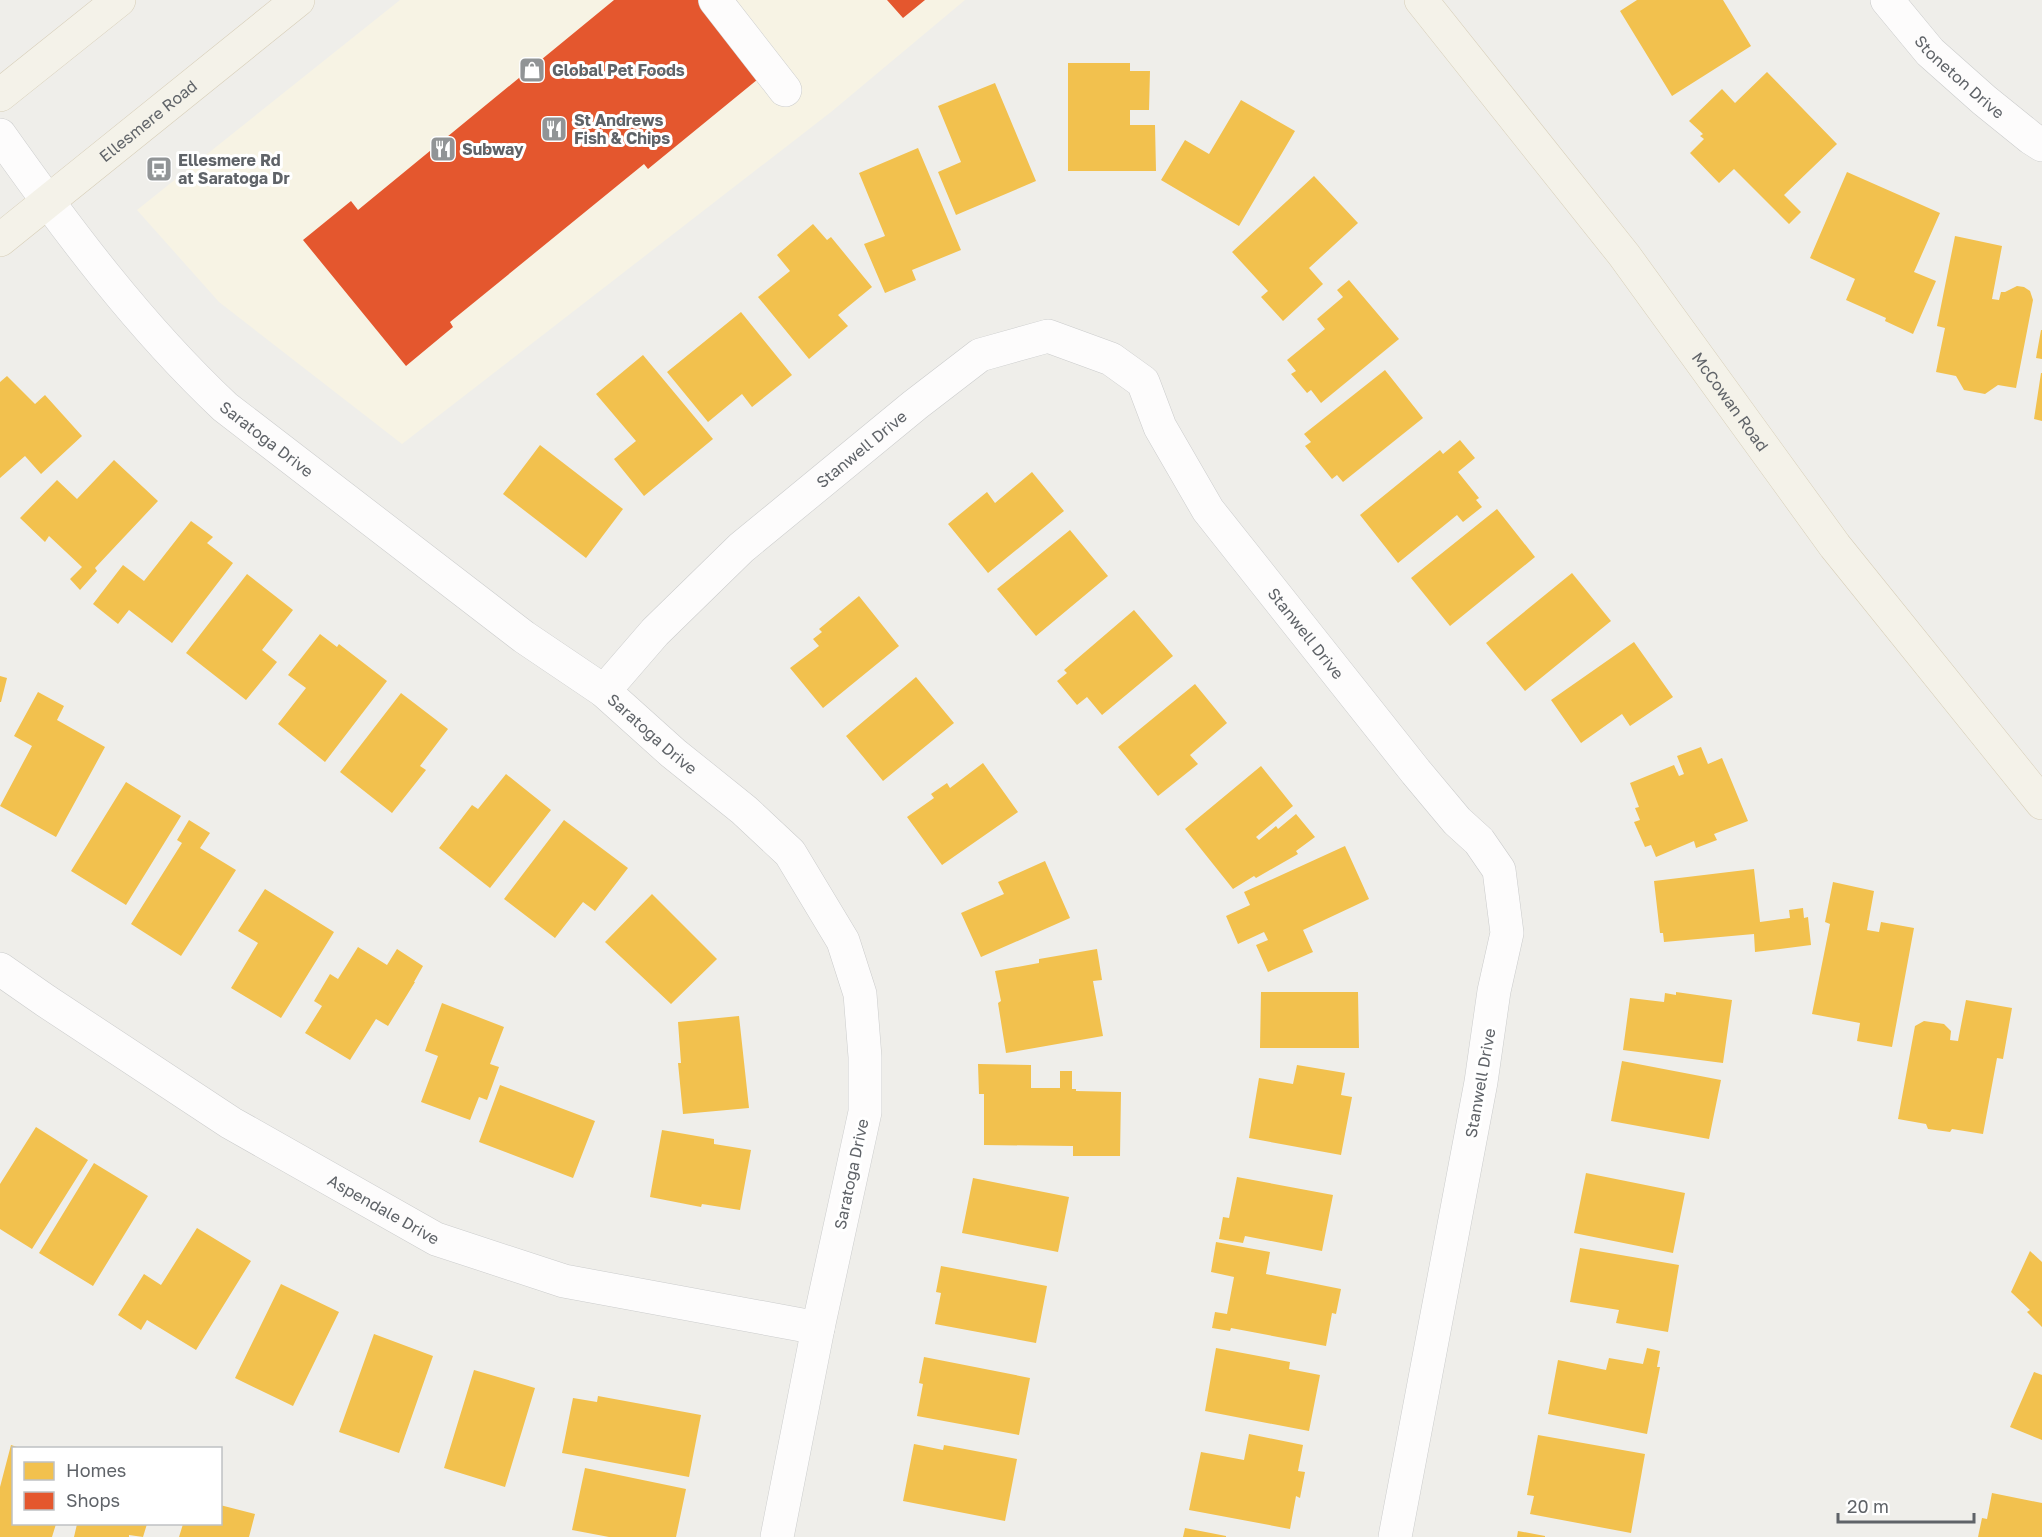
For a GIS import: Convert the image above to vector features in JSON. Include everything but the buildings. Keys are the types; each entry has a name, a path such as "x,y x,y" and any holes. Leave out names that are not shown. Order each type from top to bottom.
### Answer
{"main road":[{"path":"0,95 119,0"},
{"name":"Ellesmere Road","path":"0,240 298,0"},
{"name":"McCowan Road","path":"1421,0 1624,255 1835,546 2042,803"}],"street":[{"path":"715,0 785,90"},
{"name":"Stoneton Drive","path":"1887,0 1930,52 1984,100 2042,145"},
{"name":"Saratoga Drive","path":"0,135 48,202 131,307 186,370 225,407 524,637 604,691 673,753 744,810 790,853 843,940 860,994 865,1057 865,1112 818,1328 777,1537"},
{"name":"Stanwell Drive","path":"604,691 655,632 741,548 915,405 980,355 1048,336 1111,359 1143,382 1160,427 1208,510 1416,772 1457,821 1479,841 1499,870 1507,933 1494,991 1479,1094 1395,1537"},
{"name":"Aspendale Drive","path":"0,969 46,1002 231,1123 436,1239 564,1281 818,1328"}],"shaded area":[{"path":"400,0 965,0 831,112 402,444 219,302 137,210"}],"place":[{"name":"Global Pet Foods","path":"532,70"},
{"name":"St Andrews Fish & Chips","path":"554,129"},
{"name":"Subway","path":"443,149"},
{"name":"Ellesmere Rd at Saratoga Dr","path":"159,169"}]}
